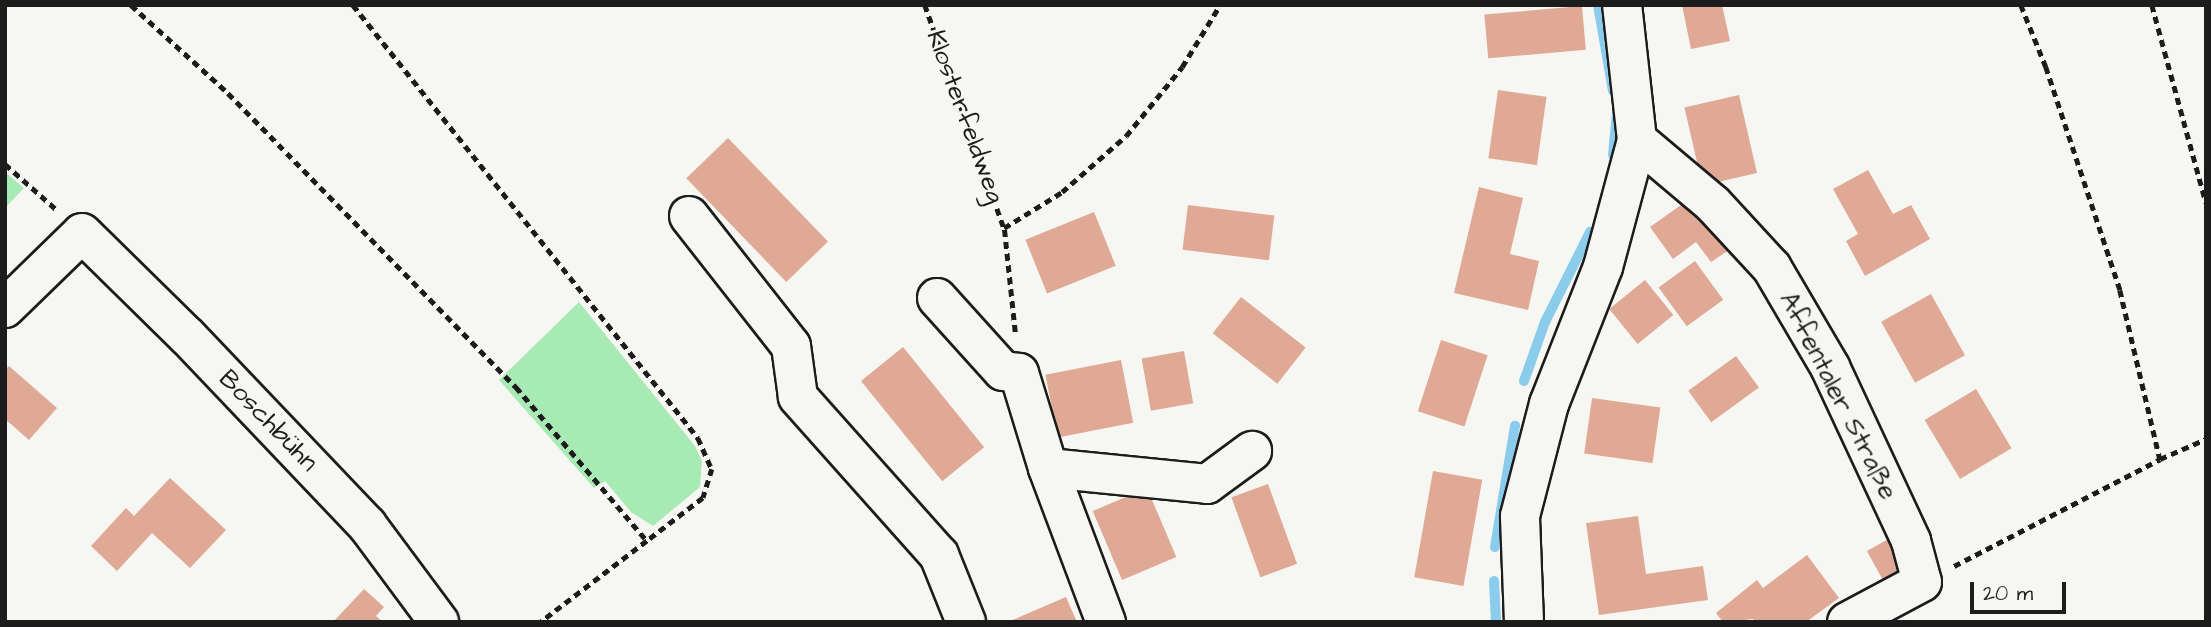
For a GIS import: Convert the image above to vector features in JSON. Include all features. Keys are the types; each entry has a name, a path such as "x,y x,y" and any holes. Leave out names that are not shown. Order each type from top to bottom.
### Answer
{"street":[{"path":"1524,622 1520,516 1549,404 1604,267 1637,140 1622,5"},
{"name":"Affentaler Straße","path":"1637,140 1713,204 1772,268 1830,367 1911,541 1922,582"},
{"path":"689,216 791,346 798,397 939,555 966,622"},
{"path":"5,308 82,233"},
{"name":"Boschbühn","path":"82,233 188,337 367,525 439,622"},
{"path":"937,298 1003,371 1020,373 1048,468 1106,622"},
{"path":"1048,468 1207,484 1252,451"},
{"path":"1847,622 1922,582"}],"path":[{"path":"131,5 228,93 516,387 647,541"},
{"path":"353,5 698,438 712,469 703,498 541,622"},
{"name":"Klosterfeldweg","path":"925,5 1004,228 1020,373"},
{"path":"1004,228 1062,192 1126,136 1182,67 1220,5"},
{"path":"2021,5 2046,67 2120,290 2160,459"},
{"path":"2152,5 2206,203"},
{"path":"5,164 82,233"},
{"path":"1922,582 2160,459 2206,439"}],"green space":[{"path":"5,172 24,188 5,208"},
{"path":"579,302 695,446 702,461 700,487 653,526 631,512 605,481 594,488 499,380"}],"building":[{"path":"1682,5 1722,5 1730,41 1691,49"},
{"path":"1582,6 1586,50 1488,58 1484,15"},
{"path":"1498,90 1547,97 1537,165 1488,158"},
{"path":"1739,95 1757,173 1702,186 1684,108"},
{"path":"728,138 828,242 786,282 686,178"},
{"path":"1868,170 1893,214 1911,205 1930,239 1865,276 1846,241 1858,234 1833,189"},
{"path":"1479,187 1523,198 1510,254 1539,261 1528,310 1454,293"},
{"path":"1695,195 1732,248 1711,262 1696,242 1673,259 1650,227"},
{"path":"1188,205 1274,216 1269,260 1183,250"},
{"path":"1094,212 1116,266 1047,293 1025,240"},
{"path":"1695,261 1723,300 1687,326 1659,287"},
{"path":"1645,280 1673,315 1638,344 1609,309"},
{"path":"1931,294 1965,355 1915,383 1881,322"},
{"path":"1241,297 1306,347 1277,384 1213,333"},
{"path":"1441,340 1488,355 1464,426 1418,411"},
{"path":"903,347 984,447 942,481 861,381"},
{"path":"1184,351 1193,403 1151,411 1142,358"},
{"path":"1736,356 1759,388 1711,422 1688,391"},
{"path":"1121,360 1133,423 1058,438 1045,375"},
{"path":"9,366 57,408 29,440 5,419 5,370"},
{"path":"1976,389 2012,448 1960,479 1925,420"},
{"path":"1592,398 1660,408 1653,463 1584,453"},
{"path":"1433,471 1482,480 1463,586 1414,577"},
{"path":"170,478 226,530 190,568 152,533 117,571 91,546 126,508 134,516"},
{"path":"1268,484 1297,564 1260,577 1231,497"},
{"path":"1147,488 1176,557 1122,580 1093,511"},
{"path":"1638,516 1646,574 1703,566 1708,600 1599,615 1586,523"},
{"path":"1894,536 1910,565 1883,580 1867,551"},
{"path":"1807,555 1839,598 1806,622 1755,622 1753,619 1723,622 1716,613 1757,580 1763,588"},
{"path":"364,589 384,607 376,616 383,622 333,622"},
{"path":"1066,597 1077,622 1008,622"}],"waterway":[{"path":"1598,5 1613,91"},
{"path":"1613,155 1617,113"},
{"path":"1524,381 1545,322 1590,232"},
{"path":"1495,547 1515,426"},
{"path":"1494,581 1496,622"}]}
